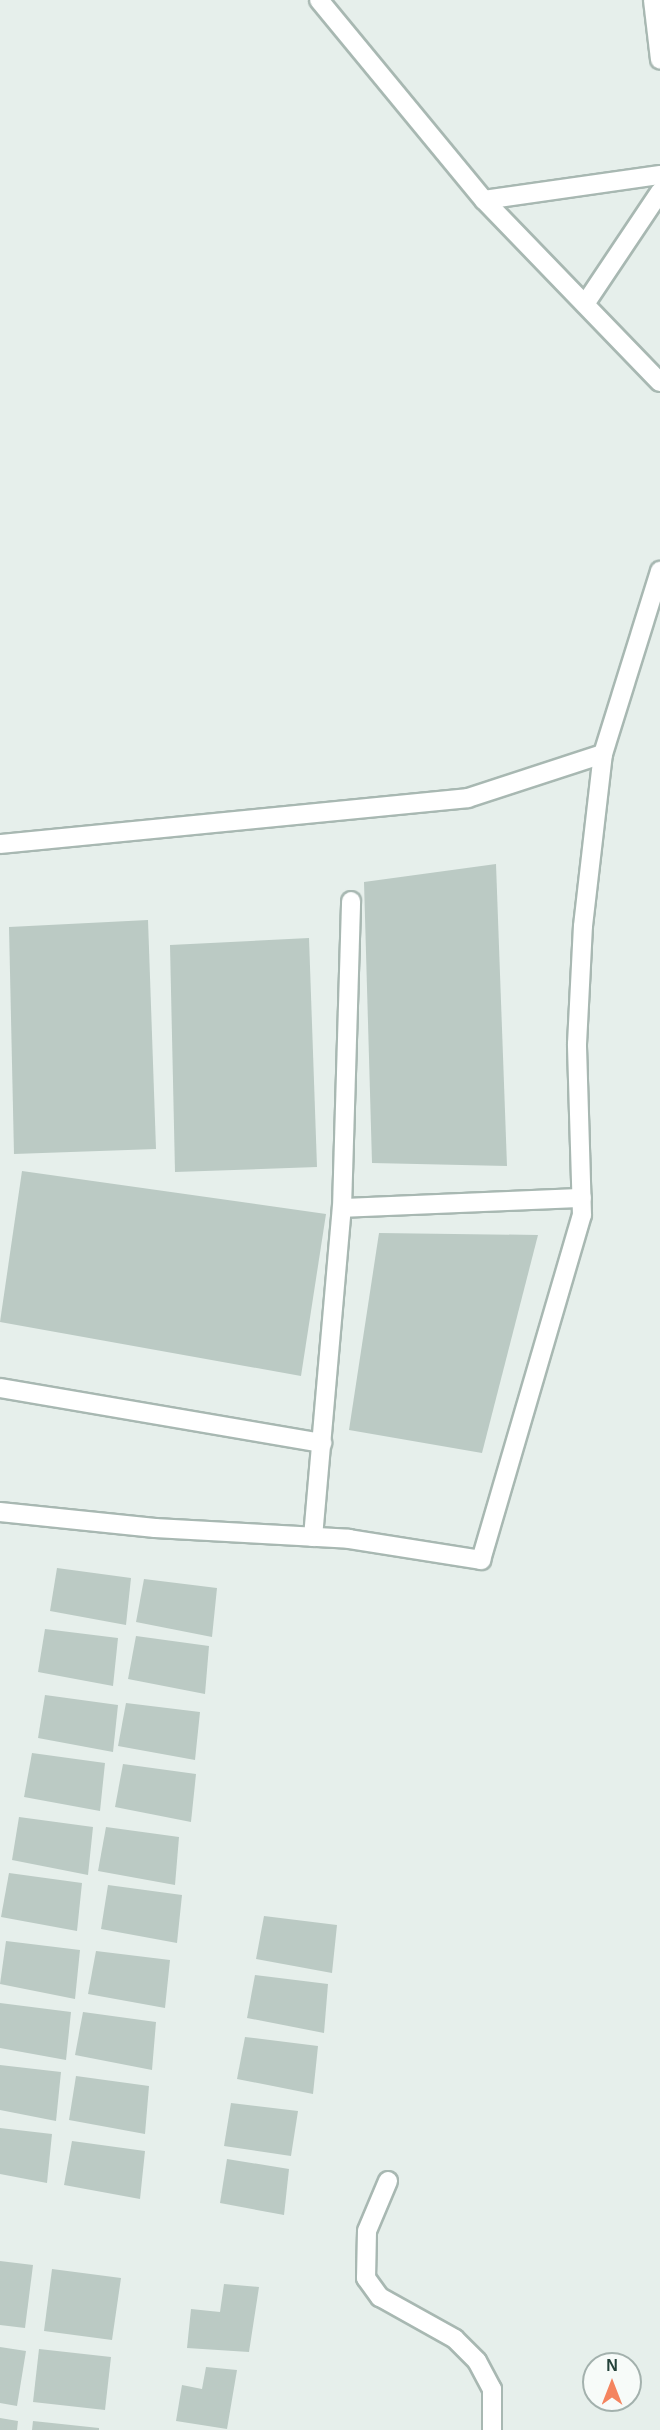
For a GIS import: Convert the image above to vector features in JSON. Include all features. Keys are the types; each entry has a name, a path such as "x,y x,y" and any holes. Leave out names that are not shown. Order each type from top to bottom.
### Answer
{"street":[{"path":"319,0 484,200 660,382"},
{"path":"653,0 660,60"},
{"path":"484,200 660,175"},
{"path":"585,304 660,192"},
{"path":"0,1512 420,1546 481,1560 582,1215 578,1044 603,754 660,571"},
{"path":"0,844 468,798 603,754"},
{"path":"313,1537 342,1208 351,902"},
{"path":"342,1208 582,1198"},
{"path":"0,1388 322,1443"},
{"path":"388,2181 367,2231 366,2278 380,2297 448,2334 477,2361 492,2389 492,2430"}],"building":[{"path":"496,864 507,1166 372,1163 364,882"},
{"path":"148,920 156,1149 14,1154 9,927"},
{"path":"309,938 317,1167 175,1172 170,945"},
{"path":"22,1171 326,1214 301,1376 0,1322"},
{"path":"379,1233 538,1235 482,1453 349,1430"},
{"path":"57,1568 131,1578 126,1625 50,1611"},
{"path":"144,1579 217,1588 212,1637 136,1622"},
{"path":"45,1629 118,1638 113,1686 38,1672"},
{"path":"136,1636 209,1646 205,1694 128,1679"},
{"path":"45,1695 118,1705 113,1752 38,1738"},
{"path":"126,1703 200,1712 195,1760 118,1746"},
{"path":"32,1753 105,1763 100,1811 24,1797"},
{"path":"123,1764 196,1774 191,1822 115,1807"},
{"path":"19,1817 93,1827 88,1875 12,1860"},
{"path":"106,1827 179,1837 175,1885 98,1871"},
{"path":"9,1873 82,1883 77,1931 1,1917"},
{"path":"108,1885 182,1895 177,1943 101,1929"},
{"path":"264,1916 337,1925 332,1973 256,1959"},
{"path":"6,1941 80,1950 75,1999 0,1984"},
{"path":"96,1951 170,1960 165,2008 88,1994"},
{"path":"255,1975 328,1984 324,2033 247,2018"},
{"path":"0,2003 71,2012 66,2060 0,2048"},
{"path":"83,2012 156,2022 152,2070 75,2055"},
{"path":"245,2037 318,2046 313,2094 237,2079"},
{"path":"0,2065 61,2072 56,2121 0,2110"},
{"path":"76,2076 149,2086 145,2134 69,2120"},
{"path":"231,2103 298,2111 291,2156 224,2146"},
{"path":"0,2128 52,2134 47,2183 0,2174"},
{"path":"72,2141 145,2151 140,2199 64,2185"},
{"path":"227,2159 289,2169 284,2215 220,2203"},
{"path":"0,2261 33,2265 25,2328 0,2325"},
{"path":"52,2269 121,2278 112,2340 44,2331"},
{"path":"224,2284 259,2287 249,2352 187,2348 191,2309 220,2312"},
{"path":"0,2347 26,2351 17,2406 0,2403"},
{"path":"39,2349 111,2357 105,2410 33,2402"},
{"path":"206,2367 237,2370 227,2429 176,2421 182,2385 202,2389"},
{"path":"0,2418 18,2421 17,2430 0,2430"},
{"path":"33,2421 99,2428 99,2430 32,2430"}]}
